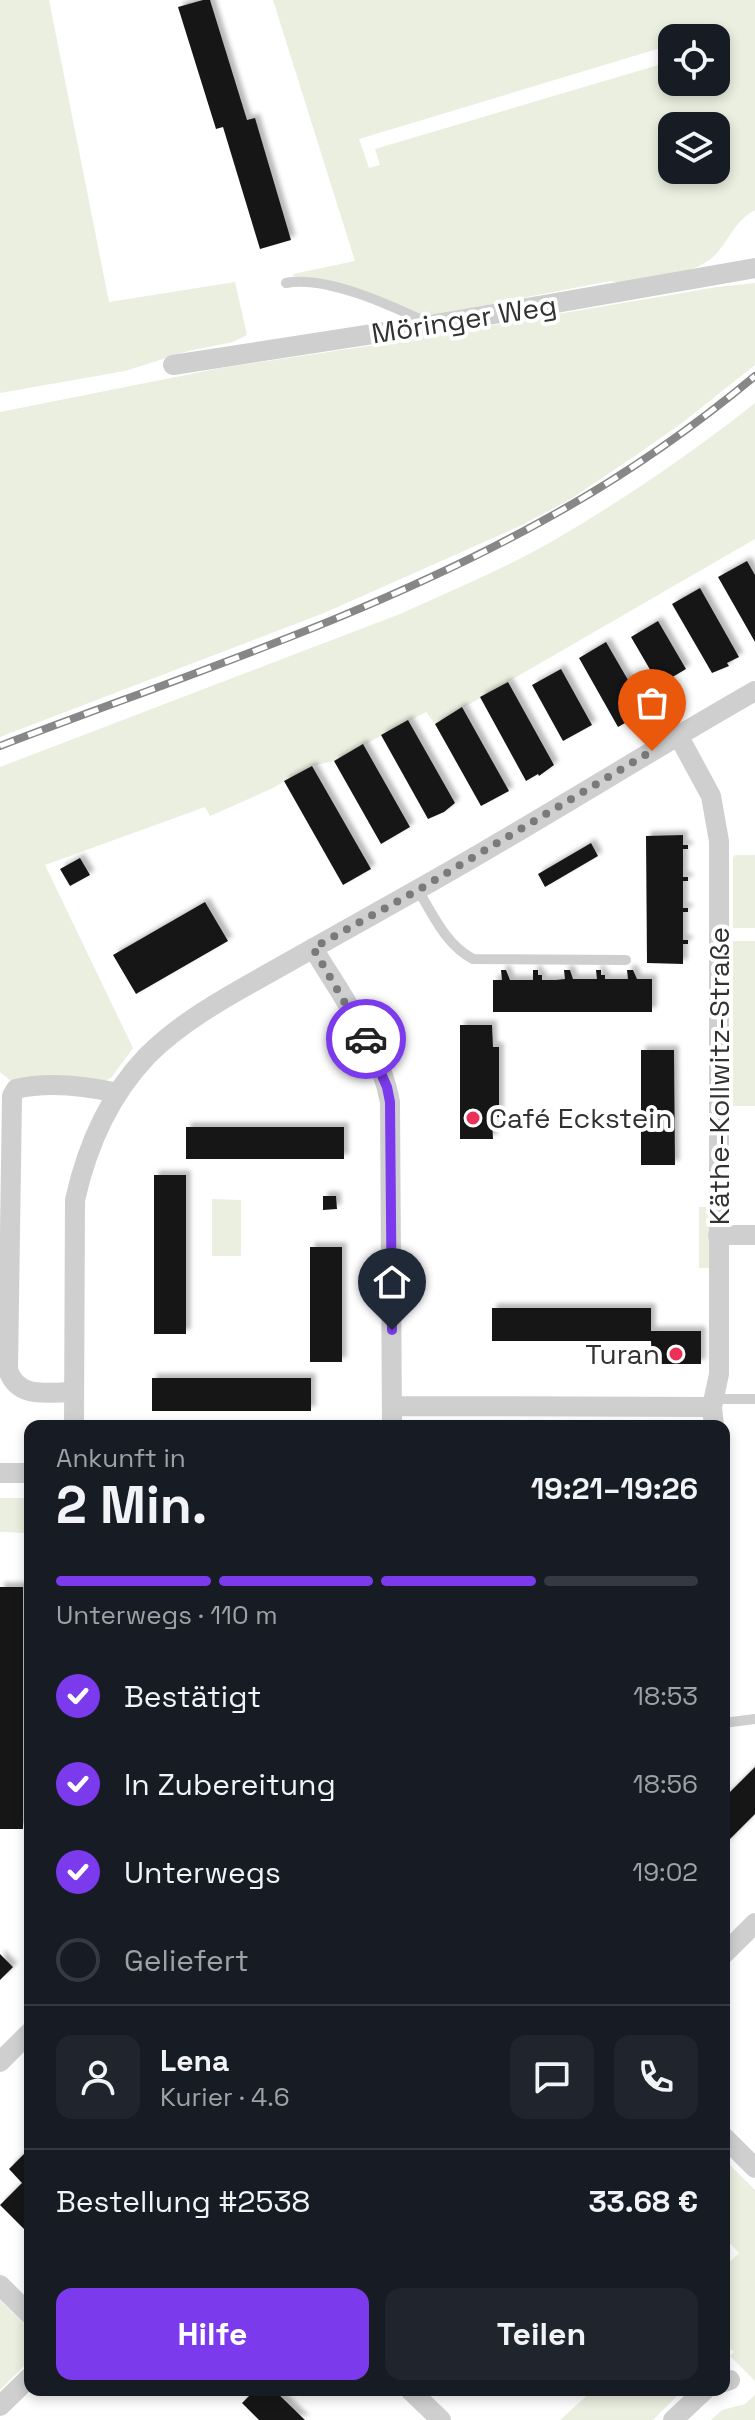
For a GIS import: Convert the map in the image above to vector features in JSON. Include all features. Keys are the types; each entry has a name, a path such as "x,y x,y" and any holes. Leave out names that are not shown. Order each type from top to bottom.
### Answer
{"street":[{"name":"Möringer Weg","path":"173,365 431,325 755,268"},
{"path":"74,1420 75,1200 99,1124 118,1093 146,1058 210,1007 418,890 755,691"},
{"name":"Käthe-Kollwitz-Straße","path":"678,735 711,796 719,841 719,1374 713,1411"},
{"path":"313,948 367,1040 387,1087 390,1102 392,1416 713,1411"},
{"path":"74,1392 26,1392 11,1380 8,1370 12,1096 16,1089 27,1086 82,1086 118,1093"},
{"path":"718,1235 755,1235"},
{"path":"0,1473 24,1473"},
{"path":"730,1948 755,1923"},
{"path":"0,2062 24,2038"},
{"path":"730,2143 755,2168"},
{"path":"0,2285 24,2309"},
{"path":"0,2406 24,2383"},
{"path":"416,2396 441,2420"},
{"path":"673,2420 699,2396"}],"lane":[{"path":"286,283 310,283 351,293 431,325"},
{"path":"418,890 459,952 473,959 626,960"},
{"path":"713,1411 755,1399"},
{"path":"730,1722 755,1719"}],"shaded area":[{"path":"0,0 49,0 109,302 235,282 247,335 233,342 188,351 125,371 0,393"},
{"path":"273,0 755,0 755,210 741,220 705,263 670,275 622,283 610,281 425,317 306,278 294,277 293,274 355,261","holes":["658,24 730,24 730,96 658,96 658,65 375,149 380,165 369,168 359,139 658,49"]},
{"path":"755,283 755,365 682,423 569,500 518,527 324,613 0,737 0,412 221,368"},
{"path":"755,403 755,539 435,724 426,712 334,761 312,766 271,789 210,816 205,807 45,865 133,1048 111,1078 102,1082 12,1082 0,1072 0,767 400,614 499,569 556,539 633,491"},
{"path":"735,855 755,855 755,928 733,928"},
{"path":"733,941 755,941 755,1106 733,1106"},
{"path":"212,1199 241,1200 241,1256 212,1256"},
{"path":"699,1207 711,1207 711,1268 699,1268"},
{"path":"0,1498 24,1498 24,1533 0,1532"},
{"path":"730,2165 755,2190 755,2381 730,2356 734,2352 730,2349 730,2261 739,2253 730,2243"},
{"path":"0,2300 24,2324 24,2366 0,2390"},
{"path":"755,2395 755,2420 711,2420 722,2410 745,2404"},
{"path":"586,2396 677,2396 653,2420 560,2420"}],"building":[{"path":"210,0 247,120 255,118 291,240 260,249 223,127 216,129 178,7"},
{"path":"747,561 755,575 755,642 718,577"},
{"path":"700,588 739,657 727,663 729,666 712,673 672,604"},
{"path":"658,621 686,669 659,685 631,637"},
{"path":"606,642 646,711 618,727 579,658"},
{"path":"561,669 592,725 563,741 532,685"},
{"path":"508,682 554,765 526,781 480,697"},
{"path":"462,707 509,791 481,806 435,724"},
{"path":"408,720 455,803 428,819 381,735"},
{"path":"363,744 410,827 381,844 334,761"},
{"path":"312,766 371,869 343,885 284,781"},
{"path":"683,835 683,845 688,845 688,849 683,849 683,877 688,877 688,881 683,881 683,908 688,908 688,912 683,912 683,940 688,940 688,944 683,944 683,964 647,963 646,836"},
{"path":"591,843 598,856 545,887 538,874"},
{"path":"80,858 90,875 70,886 60,869"},
{"path":"205,902 228,941 136,994 113,955"},
{"path":"501,970 506,970 510,980 533,980 533,970 538,970 542,980 556,980 565,979 564,970 570,970 573,979 597,979 596,970 601,970 605,979 628,979 627,970 633,970 637,979 652,979 652,1012 493,1012 493,980 502,980"},
{"path":"460,1025 492,1025 493,1047 499,1047 499,1117 492,1117 493,1139 460,1139"},
{"path":"641,1050 674,1050 675,1165 641,1165"},
{"path":"186,1127 344,1127 344,1159 186,1159"},
{"path":"154,1175 186,1175 186,1334 154,1334"},
{"path":"323,1196 336,1196 337,1209 323,1210"},
{"path":"310,1247 342,1247 342,1362 310,1362"},
{"path":"492,1308 651,1308 651,1331 701,1331 701,1364 652,1364 651,1341 492,1341"},
{"path":"152,1378 311,1378 311,1411 152,1411"},
{"path":"0,1587 23,1587 23,1829 0,1829"},
{"path":"755,1767 755,1814 730,1839 730,1792"},
{"path":"0,1954 13,1967 0,1980"},
{"path":"24,2154 24,2229 0,2205 22,2183 9,2169"},
{"path":"249,2396 280,2396 305,2420 259,2420 242,2403"}],"railway":[{"path":"0,746 345,615 479,554 626,471 705,416 755,376"}],"way so far":[{"path":"366,1039 313,948 418,890 652,751"}],"place":[{"name":"Café Eckstein","path":"473,1118"},
{"name":"Turan","path":"676,1354"}],"route":[{"path":"366,1039 387,1087 390,1102 392,1330"}]}
